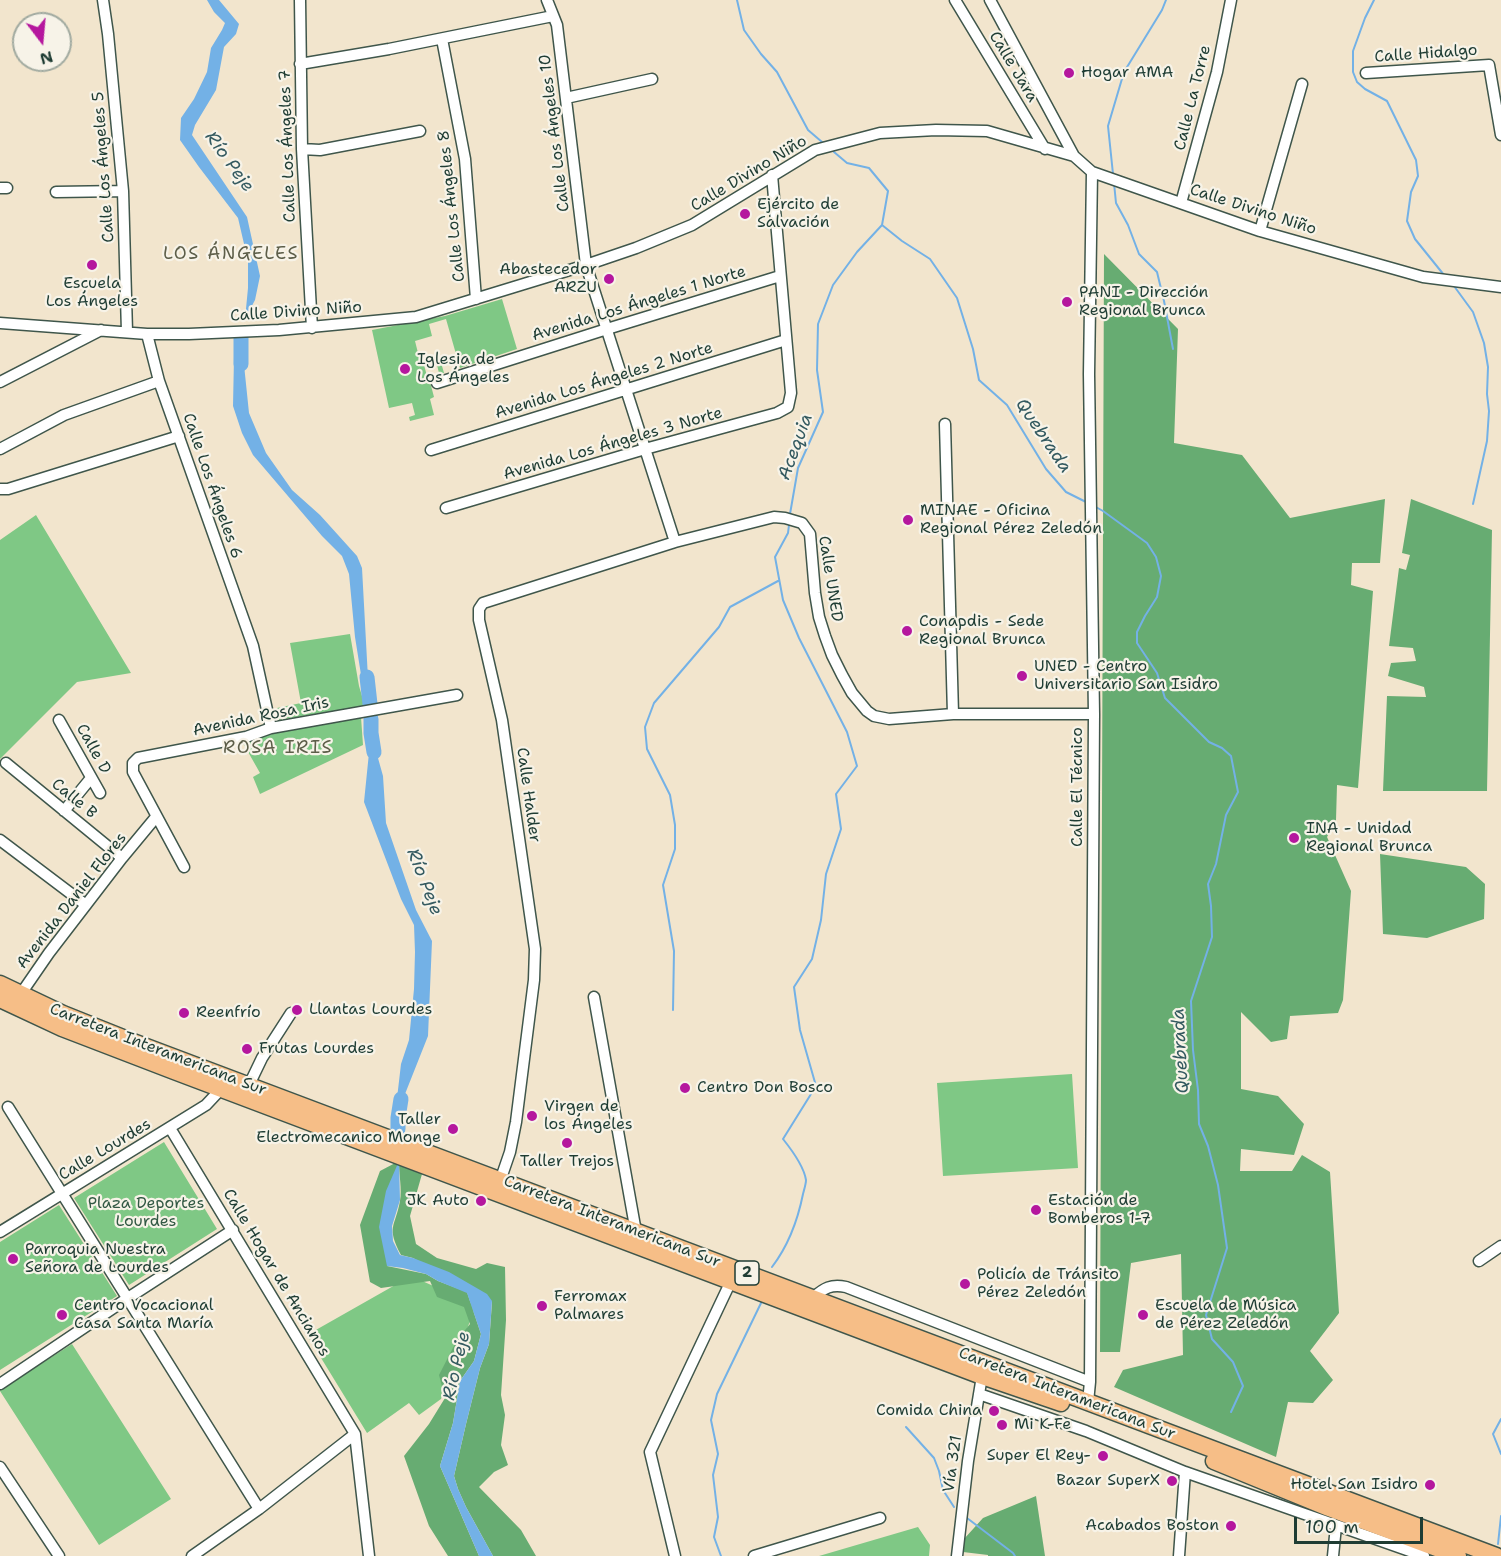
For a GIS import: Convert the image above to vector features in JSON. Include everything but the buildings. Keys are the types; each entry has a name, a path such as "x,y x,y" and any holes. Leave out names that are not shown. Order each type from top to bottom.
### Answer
{"highway":[{"name":"Carretera Interamericana Sur","path":"0,984 11,1000 62,1028 221,1089 636,1232 814,1298 948,1349 1118,1422 1269,1493 1458,1556"},
{"name":"Carretera Interamericana Sur","path":"11,1000 63,1014 273,1094 731,1281 982,1376 1088,1402 1496,1556"},
{"path":"948,1349 980,1367 982,1376"},
{"path":"1088,1402 1118,1422"}],"street":[{"name":"Calle Los Ángeles 5","path":"103,0 123,191 127,332"},
{"name":"Calle Los Ángeles 7","path":"300,0 302,149 312,327"},
{"name":"Calle Los Ángeles 10","path":"547,0 557,25 586,265 675,542"},
{"name":"Calle Jara","path":"955,0 1045,149"},
{"path":"990,0 1074,156"},
{"name":"Calle La Torre","path":"1181,202 1216,72 1231,0"},
{"path":"300,64 442,39 554,16"},
{"name":"Calle Los Ángeles 8","path":"442,39 465,159 476,299"},
{"name":"Calle Hidalgo","path":"1366,73 1489,65 1501,135"},
{"path":"566,98 652,79"},
{"path":"1260,231 1302,84"},
{"name":"Calle Divino Niño","path":"0,323 147,334 248,332 416,316 586,265 692,225 815,150 880,134 936,130 987,131 1074,156 1092,172 1260,231 1423,277 1501,287"},
{"path":"302,149 320,150 420,131"},
{"name":"Calle El Técnico","path":"1088,1402 1090,1382 1094,714 1089,374 1092,172"},
{"path":"772,175 786,340"},
{"path":"56,192 123,191"},
{"name":"Avenida Los Ángeles 1 Norte","path":"437,382 780,276"},
{"path":"0,382 101,330"},
{"name":"Calle Los Ángeles 6","path":"147,334 159,381 253,646 271,728"},
{"name":"Avenida Los Ángeles 2 Norte","path":"431,450 786,340"},
{"name":"Avenida Los Ángeles 3 Norte","path":"446,508 645,449 777,413 788,407 791,393 786,340"},
{"path":"0,449 64,415 159,381"},
{"path":"945,424 953,714"},
{"path":"0,489 8,489 179,436"},
{"name":"Calle UNED","path":"675,542 774,517 802,523 810,534 819,617 832,655 860,704 874,716 889,718 953,714 1094,714"},
{"name":"Calle Halder","path":"498,1186 510,1152 516,1122 534,980 535,950 502,720 479,620 479,609 483,603 675,542"},
{"name":"Avenida Rosa Iris","path":"156,817 133,772 133,764 138,758 246,737 271,728 457,695"},
{"name":"Calle D","path":"59,720 100,793"},
{"name":"Calle B","path":"6,763 122,858"},
{"path":"64,811 91,777"},
{"path":"156,817 184,867"},
{"name":"Avenida Daniel Flores","path":"11,1000 156,817"},
{"path":"0,840 86,905"},
{"path":"594,997 636,1232"},
{"path":"249,1085 262,1058 291,1013"},
{"path":"194,1065 198,1073 218,1083 221,1089 238,1088 259,1096 273,1094"},
{"name":"Calle Lourdes","path":"0,1232 206,1105 221,1089"},
{"path":"8,1107 259,1509"},
{"name":"Calle Hogar de Ancianos","path":"170,1128 355,1434"},
{"path":"0,1384 233,1230"},
{"path":"1479,1261 1501,1246"},
{"path":"675,1556 650,1452 731,1281"},
{"path":"814,1298 822,1289 830,1286 846,1287 1090,1382"},
{"name":"Vía 321","path":"957,1556 968,1461 982,1376"},
{"path":"979,1394 1086,1431 1185,1472 1269,1493 1336,1526 1424,1556"},
{"path":"192,1556 259,1509 355,1434"},
{"path":"355,1434 369,1556"},
{"path":"0,1467 59,1556"},
{"path":"1179,1556 1185,1472"},
{"path":"754,1556 880,1518"},
{"path":"1333,1556 1336,1526"}],"green space":[{"path":"1104,254 1178,329 1174,443 1242,455 1290,518 1385,499 1380,563 1352,563 1351,585 1373,591 1358,788 1337,785 1336,820 1327,837 1351,891 1343,1000 1338,1013 1290,1016 1287,1039 1271,1042 1241,1012 1241,1089 1278,1096 1304,1124 1294,1155 1241,1149 1240,1171 1292,1171 1302,1155 1330,1172 1339,1313 1310,1351 1333,1380 1313,1403 1288,1402 1276,1457 1114,1387 1123,1370 1183,1355 1181,1254 1131,1263 1120,1352 1100,1352"},
{"path":"502,299 517,349 460,368 446,319 429,324 432,336 415,341 421,365 424,365 427,376 439,373 436,361 440,359 444,373 429,378 434,397 430,399 434,415 410,421 409,417 415,415 412,403 389,408 372,330 445,316"},
{"path":"1411,499 1492,530 1487,791 1383,791 1387,696 1426,697 1424,687 1388,676 1391,663 1416,661 1413,648 1389,646 1399,568 1406,570 1410,555 1402,553"},
{"path":"36,515 131,673 77,682 0,759 0,540"},
{"path":"350,634 365,706 279,720 277,708 301,703 290,643"},
{"path":"361,717 363,745 260,794 253,777 260,773 243,743 271,734"},
{"path":"1380,854 1466,867 1485,884 1484,919 1427,938 1383,934"},
{"path":"1072,1074 1078,1168 943,1176 937,1083"},
{"name":"Plaza Deportes Lourdes","path":"164,1142 217,1229 129,1285 74,1198"},
{"path":"399,1161 413,1166 422,1174 410,1216 416,1244 437,1258 476,1269 487,1263 505,1267 506,1320 501,1395 505,1415 501,1445 508,1465 494,1472 479,1487 521,1530 536,1556 493,1556 458,1489 454,1476 480,1368 489,1344 492,1302 413,1258 401,1255 393,1232 401,1196 399,1163 387,1266 426,1274 467,1292 481,1334 474,1361 460,1381 453,1423 440,1466 479,1556 448,1556 429,1526 404,1456 429,1424 445,1398 439,1375 457,1340 470,1324 464,1307 437,1297 430,1281 381,1288 370,1282 360,1225 380,1171"},
{"path":"59,1205 117,1296 0,1370 0,1242"},
{"path":"411,1276 476,1305 441,1399 419,1415 409,1403 367,1433 307,1335"},
{"path":"72,1344 171,1499 99,1545 0,1391"},
{"path":"1036,1496 1045,1556 988,1556 963,1552 964,1539 983,1518"},
{"path":"918,1527 930,1545 929,1556 819,1556"}],"water":[{"path":"207,0 219,0 239,24 236,34 224,47 216,90 195,125 192,135 247,217 260,276 255,300 245,319 248,261 238,218 180,140 181,118 194,99 207,72 211,48 225,23 214,12"},
{"path":"240,344 249,413 266,453 292,490 320,515 357,556 362,568 369,697 362,681 349,574 342,556 253,455 242,433 233,406 234,357"},
{"path":"371,733 383,776 386,823 416,910 432,941 428,1036 405,1094 406,1110 398,1118 396,1107 401,1064 409,1040 414,989 414,925 401,899 364,802"},
{"path":"399,1161 400,1200 392,1226 393,1241 400,1255 449,1272 487,1294 492,1301 489,1344 480,1368 454,1476 466,1507 493,1556 479,1556 440,1466 453,1423 460,1381 474,1361 481,1334 467,1293 426,1274 387,1266 379,1227 386,1191"}],"waterway":[{"name":"Acequia","path":"737,0 744,30 777,72 808,130 822,142"},
{"name":"Quebrada","path":"1113,174 1108,126 1124,72 1166,0"},
{"name":"Quebrada","path":"1374,0 1353,51 1353,72 1357,82 1365,89 1387,101 1416,160 1418,176 1411,192 1407,221 1415,239 1444,275"},
{"name":"Acequia","path":"790,514 798,468 823,412 817,370 818,324 833,285 857,252 882,225 888,191 869,168 847,163 834,152"},
{"name":"Quebrada","path":"1114,183 1116,203 1128,225 1139,254 1157,272 1173,349"},
{"name":"Quebrada","path":"882,225 930,259 957,298 973,349 979,380 1007,405 1046,469 1066,492 1086,502"},
{"name":"Quebrada","path":"1454,286 1473,312 1484,343 1488,367 1487,441 1473,504"},
{"name":"Río Peje","path":"241,338 241,364"},
{"name":"Quebrada","path":"1094,506 1147,543 1156,557 1161,576 1157,597 1137,632 1137,643 1157,673 1165,698 1209,742 1222,748 1231,756 1238,792 1226,815 1216,864 1208,884 1212,937 1191,1001 1199,1124 1208,1146 1218,1185 1227,1248 1206,1315 1212,1339 1233,1362 1243,1386 1231,1412"},
{"name":"Quebrada","path":"772,1267 792,1232 806,1182 800,1164 783,1139 816,1086 800,1030 794,987 812,959 821,920 826,874 841,829 836,794 857,766 847,732 799,638 783,600 775,557 788,533 789,525"},
{"name":"Quebrada","path":"673,1010 674,951 663,885 675,849 675,825 670,795 647,749 645,727 654,703 719,627 730,607 778,581"},
{"name":"Río Peje","path":"367,677 370,704"},
{"name":"Río Peje","path":"371,719 374,752"},
{"name":"Río Peje","path":"398,1129 401,1099"},
{"path":"721,1556 714,1537 718,1517 713,1475 718,1454 711,1420 717,1394 762,1301"},
{"path":"1501,1419 1493,1434 1501,1454"},
{"path":"906,1427 934,1458 943,1490 954,1507"},
{"path":"1498,1544 1501,1516"},
{"path":"967,1518 1015,1556"}],"place":[{"name":"Hogar AMA","path":"1069,73"},
{"name":"Ejército de Salvación","path":"745,214"},
{"name":"Escuela Los Ángeles","path":"92,265"},
{"name":"Abastecedor ARZU","path":"609,279"},
{"name":"PANI - Dirección Regional Brunca","path":"1067,302"},
{"name":"Iglesia de Los Ángeles","path":"405,369"},
{"name":"MINAE - Oficina Regional Pérez Zeledón","path":"908,520"},
{"name":"Conapdis - Sede Regional Brunca","path":"907,631"},
{"name":"UNED - Centro Universitario San Isidro","path":"1022,676"},
{"name":"INA - Unidad Regional Brunca","path":"1294,838"},
{"name":"Llantas Lourdes","path":"297,1010"},
{"name":"Reenfrío","path":"184,1013"},
{"name":"Frutas Lourdes","path":"247,1049"},
{"name":"Centro Don Bosco","path":"685,1088"},
{"name":"Virgen de los Ángeles","path":"532,1116"},
{"name":"Taller Electromecanico Monge","path":"453,1129"},
{"name":"Taller Trejos","path":"567,1143"},
{"name":"JK Auto","path":"481,1201"},
{"name":"Estación de Bomberos 1-7","path":"1036,1210"},
{"name":"Parroquia Nuestra Señora de Lourdes","path":"13,1259"},
{"name":"Policía de Tránsito Pérez Zeledón","path":"965,1284"},
{"name":"Ferromax Palmares","path":"542,1306"},
{"name":"Centro Vocacional Casa Santa María","path":"62,1315"},
{"name":"Escuela de Música de Pérez Zeledón","path":"1143,1315"},
{"name":"Comida China","path":"994,1411"},
{"name":"Mi K-Fe","path":"1002,1425"},
{"name":"Super El Rey-","path":"1103,1456"},
{"name":"Bazar SuperX","path":"1172,1481"},
{"name":"Hotel San Isidro","path":"1430,1485"},
{"name":"Acabados Boston","path":"1231,1526"}],"district":[{"name":"LOS ÁNGELES","path":"231,254"},
{"name":"ROSA IRIS","path":"278,748"}]}
